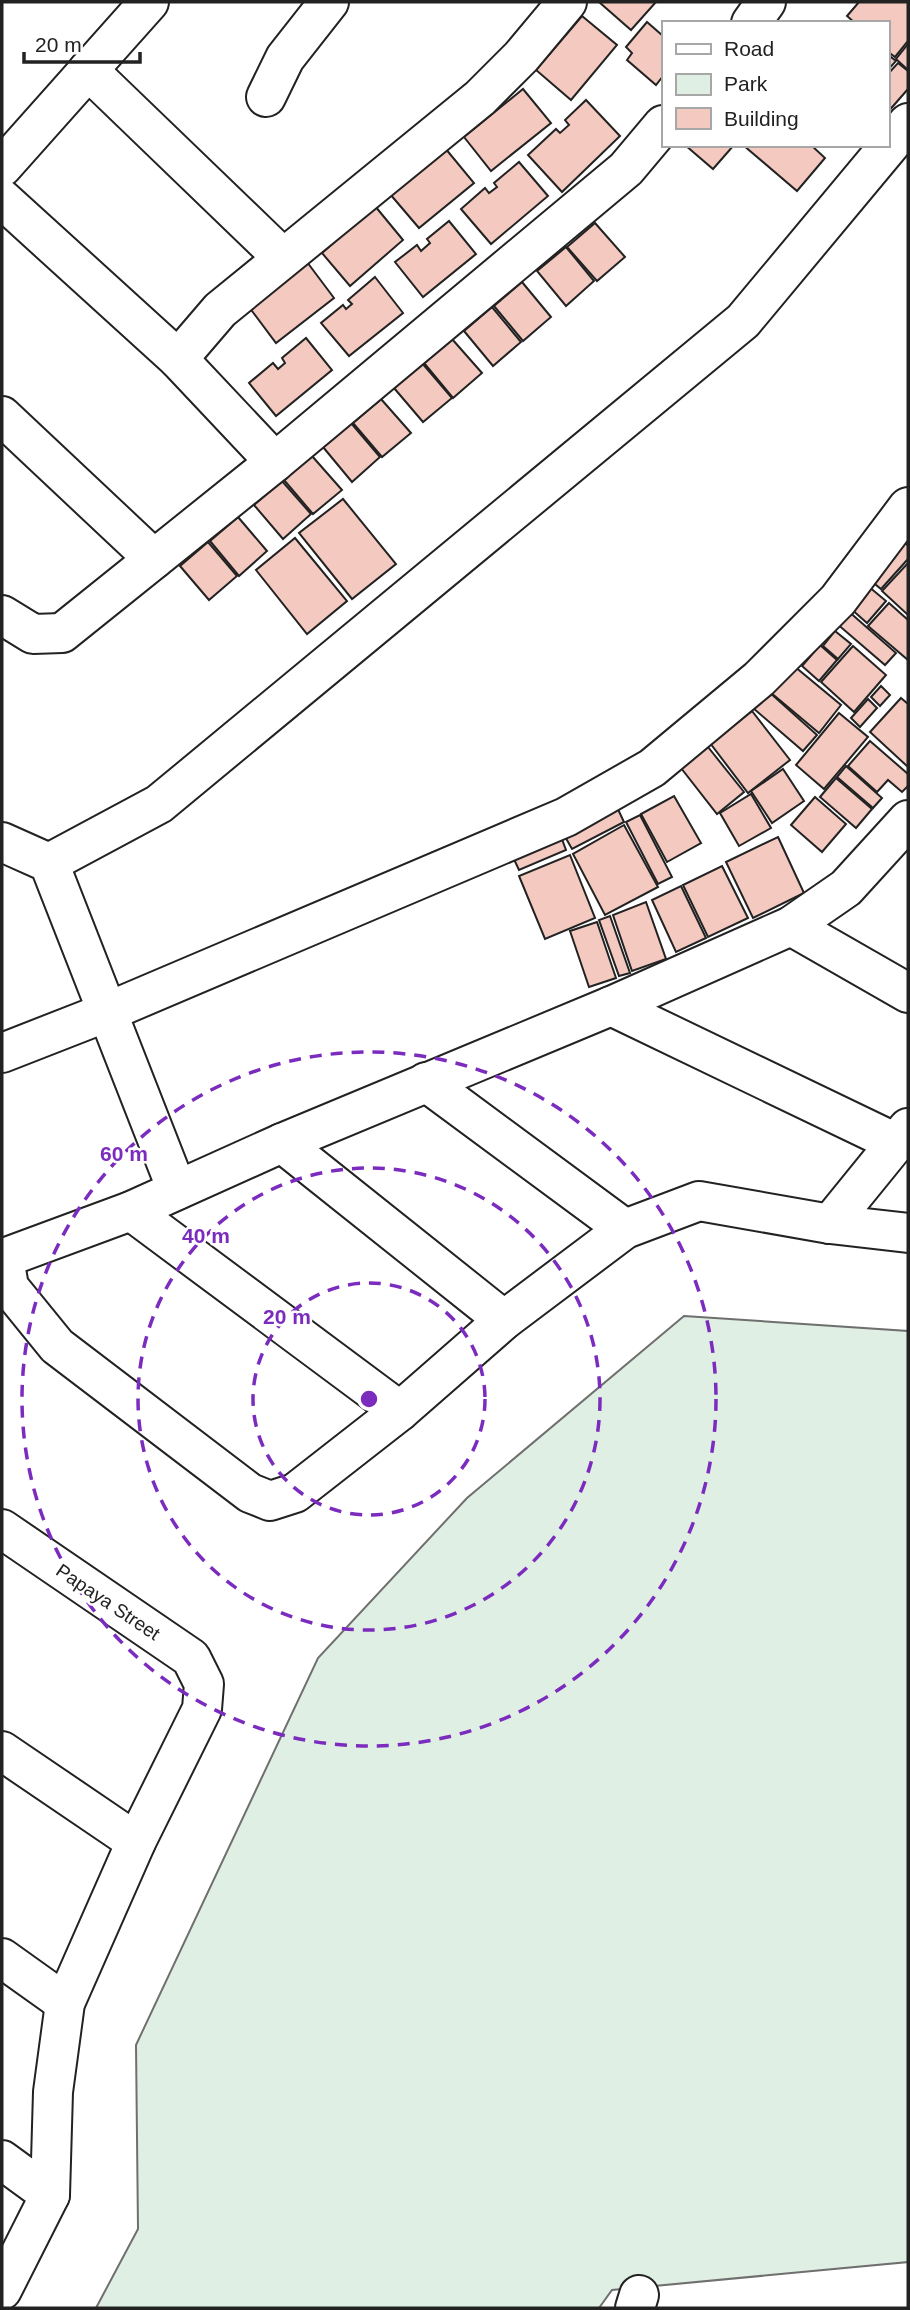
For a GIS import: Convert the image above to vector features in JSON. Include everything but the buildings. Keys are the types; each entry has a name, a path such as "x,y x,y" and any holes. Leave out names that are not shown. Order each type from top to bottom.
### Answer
{"street":[{"path":"2,167 149,2"},
{"path":"266,97 285,58 329,2"},
{"path":"177,359 220,310 480,98 521,57 567,2"},
{"path":"752,21 766,2"},
{"path":"88,70 282,257"},
{"path":"889,147 908,124"},
{"path":"2,615 33,634 62,633 275,462 626,169 662,126"},
{"path":"49,863 159,804 743,321 889,147"},
{"path":"2,199 177,359 275,462"},
{"path":"2,416 154,559"},
{"path":"2,1053 107,1012 566,817 652,768 759,679 838,600 908,507"},
{"path":"908,820 846,888 790,926 611,1006 282,1143 131,1211 4,1258 9,1287 57,1346 250,1493 270,1501 295,1493 400,1410 504,1320 625,1229 699,1201 830,1224 908,1233"},
{"path":"2,842 49,863 177,1190"},
{"path":"790,926 908,993"},
{"path":"611,1006 902,1136 830,1224"},
{"path":"426,1082 625,1229"},
{"path":"282,1143 504,1320"},
{"path":"131,1211 400,1410"},
{"name":"Papaya Street","path":"2,1529 191,1658 204,1684 202,1709 136,1842"},
{"path":"2,1751 136,1842 65,2003 53,2092 50,2195 2,2290"},
{"path":"2,1958 65,2003"},
{"path":"2,2160 50,2195"}],"green space":[{"path":"684,1316 908,1331 908,2262 612,2290 599,2308 96,2308 138,2229 136,2045 318,1658 467,1498"}]}
